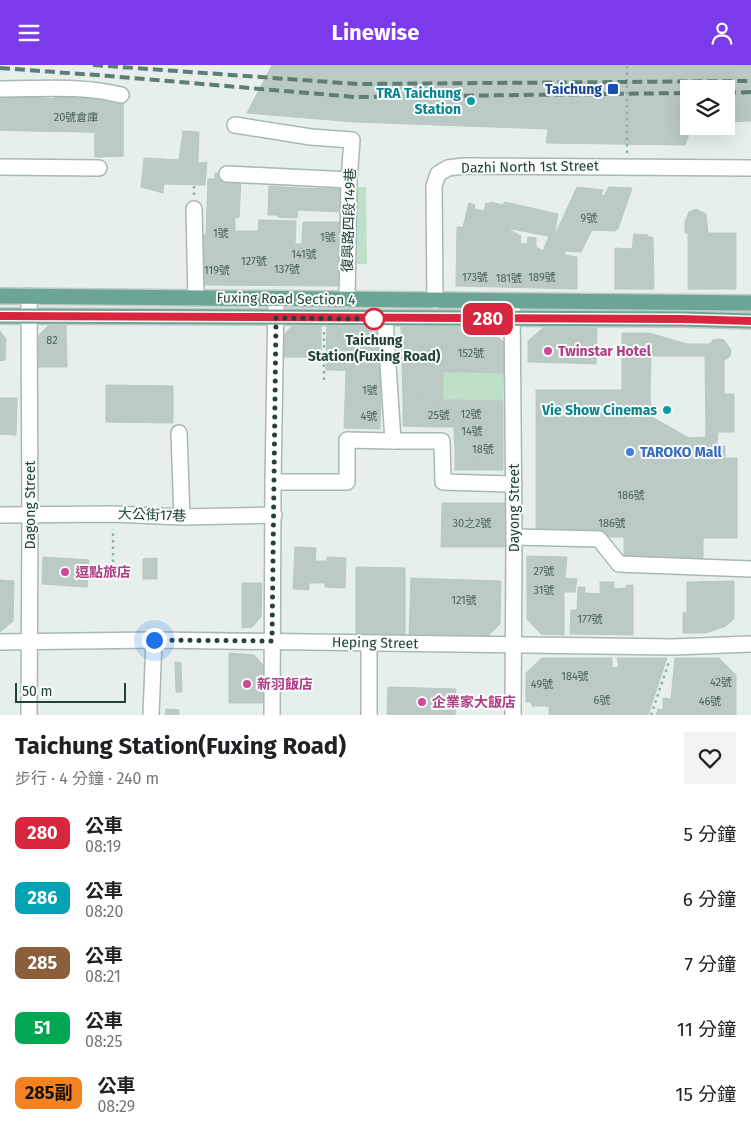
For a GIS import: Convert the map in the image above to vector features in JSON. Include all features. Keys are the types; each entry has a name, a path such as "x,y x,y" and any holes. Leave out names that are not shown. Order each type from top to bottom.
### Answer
{"main road":[{"name":"Fuxing Road Section 4","path":"0,296 751,303"},
{"name":"Fuxing Road Section 4","path":"0,316 683,319 751,321"}],"street":[{"path":"0,89 88,90 106,91 121,95"},
{"name":"復興路四段149巷","path":"235,125 310,137 352,140 349,180 347,300"},
{"name":"Dazhi North 1st Street","path":"435,301 434,186 438,174 448,168 464,166 751,167"},
{"path":"0,167 99,168"},
{"path":"227,174 349,180"},
{"path":"194,209 196,298"},
{"name":"Dagong Street","path":"28,296 29,715"},
{"path":"272,715 276,299"},
{"name":"Dayong Street","path":"512,301 514,484 513,715"},
{"path":"385,319 393,441"},
{"path":"179,433 182,517"},
{"path":"273,482 347,482 348,440 442,441 443,482 514,484"},
{"name":"大公街17巷","path":"0,515 113,514 182,517 274,515"},
{"path":"514,537 599,539 619,564 751,569"},
{"path":"152,715 154,640"},
{"name":"Heping Street","path":"0,642 154,640 674,647 751,645"},
{"path":"369,644 369,715"}],"path":[{"path":"626,166 627,65"},
{"path":"324,318 324,383"},
{"path":"113,514 113,562"},
{"path":"651,715 674,647"}],"green space":[{"path":"357,187 366,187 367,264 357,264"},
{"path":"443,372 504,373 503,401 443,400"}],"building":[{"name":"TRA Taichung Station","path":"272,65 751,65 751,121 735,122 735,80 680,80 680,135 689,135 685,145 546,143 548,129 354,122 247,113"},
{"path":"55,92 117,99 123,104 123,156 95,157 95,132 0,130 0,95 55,99"},
{"path":"55,92 117,99 123,104 123,156 95,157 95,132 29,131 31,97 55,99"},
{"path":"0,95 31,97 29,131 0,130"},
{"path":"183,131 199,132 198,163 207,162 205,185 164,184 163,193 141,187 144,158 179,160"},
{"path":"215,173 227,174 241,180 239,218 235,217 235,231 258,231 259,220 296,221 295,244 302,244 303,222 341,222 339,286 198,285 197,235 206,235 208,179 215,179"},
{"path":"269,186 300,188 297,218 268,215"},
{"path":"577,187 603,190 601,195 604,196 609,187 632,188 618,229 614,231 592,230 581,252 565,251 564,255 543,251 549,236 554,237"},
{"path":"300,188 341,189 341,212 298,210"},
{"path":"505,202 558,214 554,237 506,228 521,236 520,243 527,244 528,237 536,238 536,247 543,251 577,257 577,289 456,286 457,227 463,227 469,203 475,205 474,209 484,211 486,203 503,205"},
{"path":"696,209 706,214 708,233 736,233 736,289 688,289 688,233 685,233 685,222 689,212"},
{"path":"634,234 653,237 654,289 615,289 615,248 632,249"},
{"path":"296,322 304,322 304,357 282,357 282,337"},
{"path":"304,322 321,322 321,357 304,357"},
{"path":"327,322 382,323 381,371 326,370"},
{"path":"66,324 67,367 38,367 39,335 49,325"},
{"path":"422,326 423,400 403,399 401,327"},
{"path":"422,326 442,326 443,400 423,400"},
{"path":"442,326 462,326 462,372 443,372"},
{"path":"462,326 484,327 504,342 504,373 462,372"},
{"name":"Twinstar Hotel","path":"544,327 568,327 567,363 528,362 528,341"},
{"path":"568,327 597,328 596,364 567,363"},
{"path":"0,331 6,339 5,360 0,361"},
{"name":"TAROKO Mall","path":"622,333 649,333 687,344 709,344 713,340 724,340 731,350 730,356 724,361 724,394 734,394 734,432 718,432 717,445 725,446 725,458 737,458 737,538 703,538 703,559 624,559 624,537 536,537 536,390 622,390","holes":["651,356 705,356 706,437 689,438 652,417 650,395"]},
{"path":"346,370 381,371 381,401 345,400"},
{"path":"106,385 173,386 173,423 106,422"},
{"path":"0,398 17,398 16,435 0,434"},
{"path":"403,399 435,400 435,408 403,408"},
{"path":"345,400 381,401 380,429 344,428"},
{"path":"435,400 454,400 454,427 435,427"},
{"path":"454,400 503,401 503,412 454,413"},
{"path":"403,408 435,408 435,418 403,417"},
{"path":"503,412 503,437 454,437 454,413"},
{"path":"403,417 435,418 435,427 403,426"},
{"path":"454,437 480,437 480,447 455,448"},
{"path":"480,437 503,437 503,447 480,447"},
{"path":"480,447 503,447 503,459 480,459"},
{"path":"480,447 480,459 455,459 455,448"},
{"path":"455,459 480,459 480,470 455,470"},
{"path":"480,459 503,459 503,470 480,470"},
{"path":"442,503 510,503 510,547 441,547"},
{"path":"295,547 316,548 315,561 327,561 327,557 346,558 345,588 325,587 325,583 309,583 309,590 293,589"},
{"path":"527,556 567,557 565,578 577,579 575,592 564,592 564,635 541,634 527,619"},
{"name":"逗點旅店","path":"43,557 89,560 87,587 42,584"},
{"path":"157,558 157,565 143,565 143,559"},
{"path":"143,565 157,565 157,572 143,572"},
{"path":"356,567 405,568 405,635 356,635"},
{"path":"143,572 157,572 157,579 143,579"},
{"path":"411,578 436,579 435,636 409,635"},
{"path":"436,579 501,581 500,624 487,637 435,636"},
{"path":"0,580 14,581 13,621 0,632"},
{"path":"734,581 734,619 726,626 706,633 683,633 683,613 687,612 687,582"},
{"path":"600,582 614,582 614,589 633,585 633,635 570,634 571,610 577,610 578,587 585,587 585,593 600,594"},
{"path":"242,583 262,583 261,617 252,627 242,628"},
{"name":"新羽飯店","path":"229,653 254,655 264,666 264,703 229,703"},
{"path":"542,658 612,658 612,668 619,667 617,658 667,658 648,715 549,715 549,706 532,706 531,702 526,702 526,673"},
{"path":"675,658 719,658 736,675 736,715 656,715 658,709 663,710 663,698 671,699"},
{"path":"175,662 181,663 182,692 176,692"},
{"name":"企業家大飯店","path":"388,687 456,689 455,715 387,715"},
{"path":"166,709 179,710 179,715 165,715"}],"railway":[{"path":"93,65 357,84 751,81"},
{"path":"0,68 355,97 680,93"},
{"path":"735,93 751,92"}],"bus line":[{"name":"280","path":"0,316 683,319 751,321"}],"place":[{"name":"Taichung","path":"613,89"},
{"name":"TRA Taichung Station","path":"471,101"},
{"name":"Taichung Station(Fuxing Road)","path":"374,319"},
{"name":"Twinstar Hotel","path":"548,351"},
{"name":"Vie Show Cinemas","path":"667,410"},
{"name":"TAROKO Mall","path":"630,452"},
{"name":"逗點旅店","path":"65,572"},
{"name":"新羽飯店","path":"247,684"},
{"name":"企業家大飯店","path":"422,702"}],"route":[{"path":"154,640 272,641 276,318 374,319"}]}
